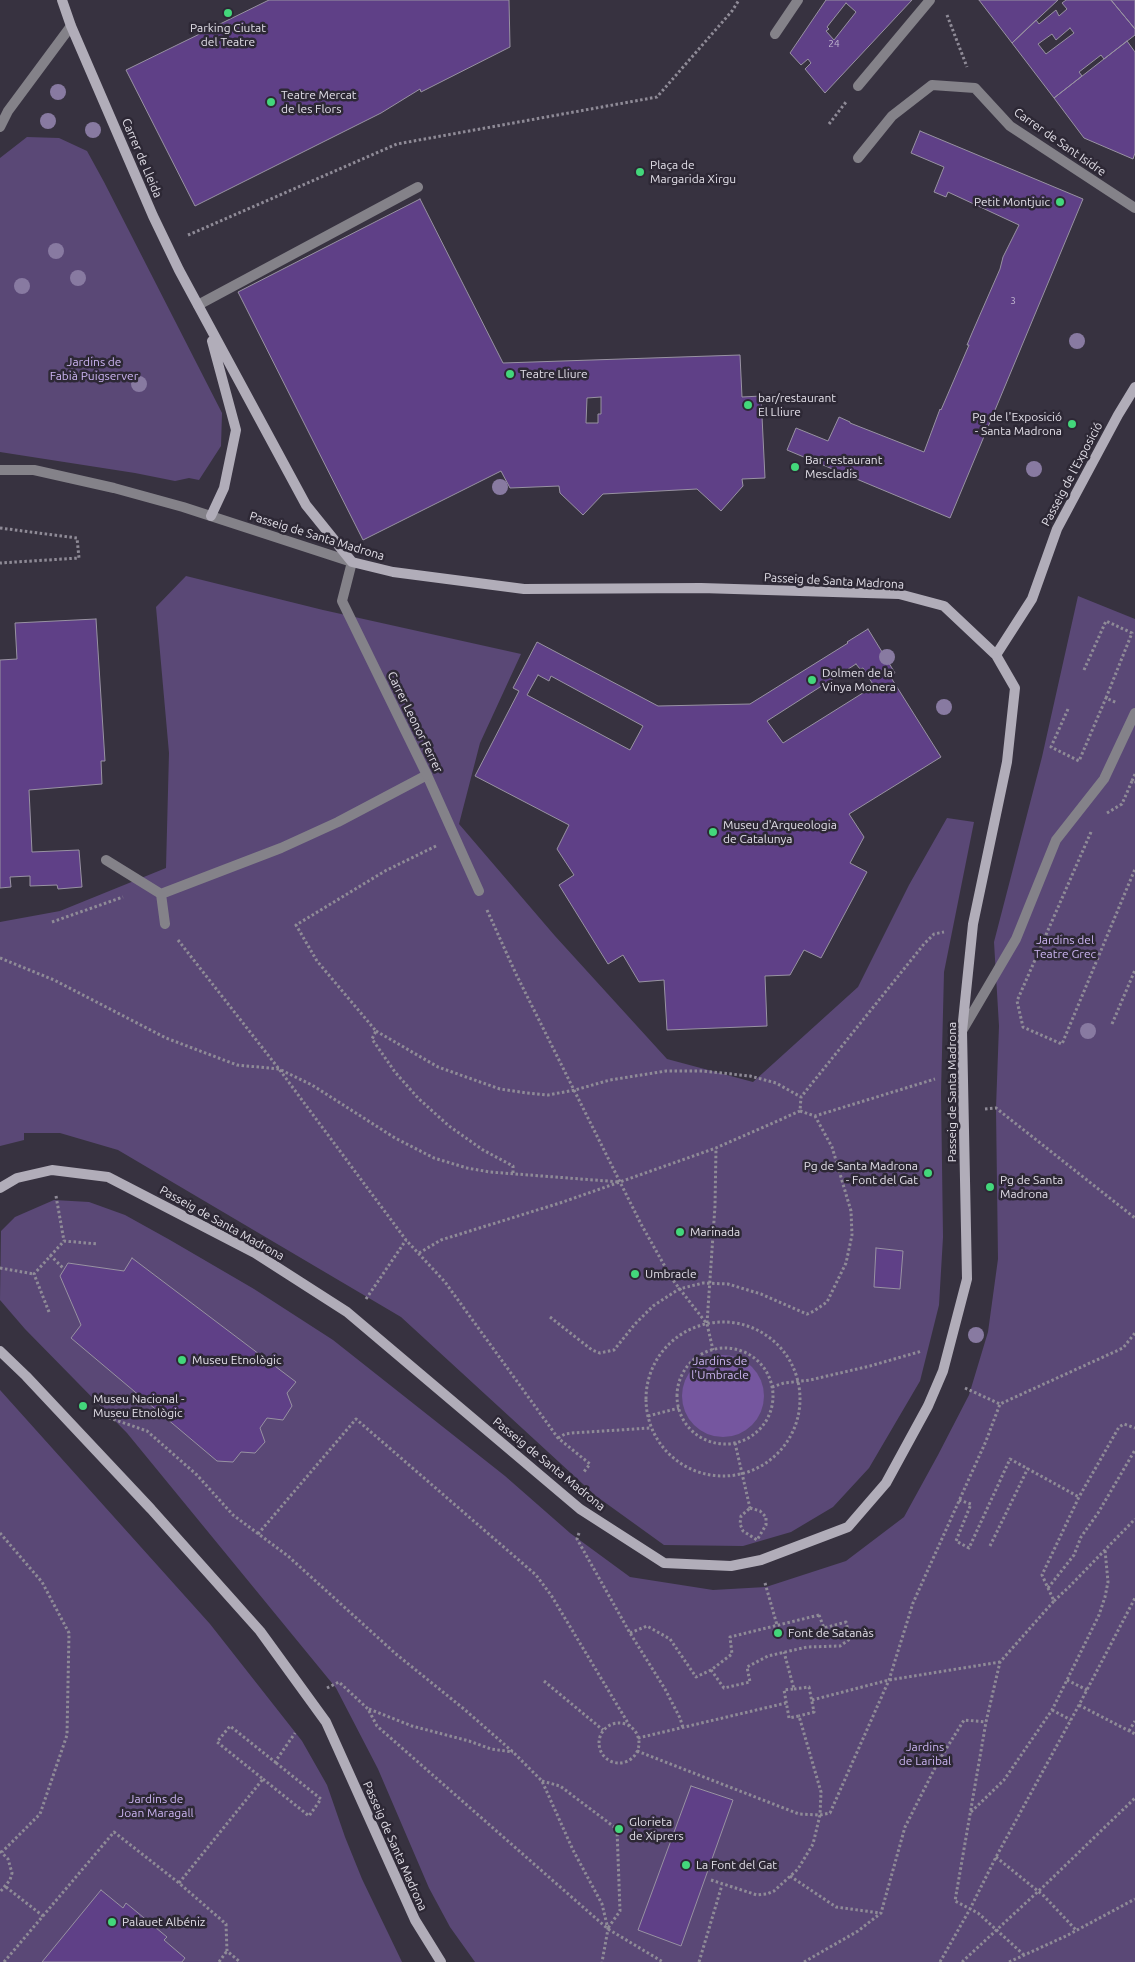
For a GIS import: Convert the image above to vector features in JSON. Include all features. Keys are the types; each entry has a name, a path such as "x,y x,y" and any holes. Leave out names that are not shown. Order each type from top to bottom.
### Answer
{"street":[{"name":"Carrer de Lleida","path":"62,0 153,216 179,270 306,505 352,562"},
{"path":"775,34 798,0"},
{"path":"858,86 930,0"},
{"path":"0,127 8,111 72,26"},
{"path":"858,158 892,116 932,85 975,88"},
{"name":"Carrer de Sant Isidre","path":"975,88 1010,126 1135,208"},
{"path":"198,305 418,187"},
{"name":"Carrer de Lleida","path":"207,323 236,430 224,488 211,516"},
{"name":"Passeig de l'Exposició","path":"996,654 1032,599 1057,529 1135,387"},
{"name":"Passeig de Santa Madrona","path":"0,470 34,470 114,488 211,516 352,562 393,572 524,589 701,588 899,594 944,606 996,654 1015,688 1008,762 973,924 962,1031 967,1279 943,1371 928,1406 886,1483 848,1527 761,1560 731,1566 664,1563 580,1509 346,1312 255,1253 151,1197 108,1177 52,1170 17,1178 0,1188"},
{"name":"Carrer Leonor Ferrer","path":"352,562 342,601 427,775 479,891"},
{"path":"962,1031 1016,940 1056,840 1104,779 1135,713"},
{"path":"161,894 281,848 338,822 427,775"},
{"path":"106,860 161,894"},
{"path":"161,894 165,924"},
{"name":"Passeig de Santa Madrona","path":"0,1351 26,1376 144,1502 260,1631 326,1722 415,1920 441,1962"}],"path":[{"path":"188,235 397,144 656,97 732,11 739,0"},
{"path":"944,9 975,88"},
{"path":"829,124 858,86"},
{"path":"0,528 77,538 79,558 0,564"},
{"path":"1068,709 1051,747 1079,761 1132,634 1106,621 1084,670"},
{"path":"1106,698 1120,704"},
{"path":"1106,814 1122,804 1134,782 1135,774"},
{"path":"1094,827 1017,1001 1022,1027 1062,1044 1135,869"},
{"path":"455,837 385,871 296,925 317,961 376,1031 438,1067 500,1089 527,1094 548,1094 575,1090 610,1080 656,1072 702,1071 750,1076 776,1083 801,1097"},
{"path":"479,891 516,974 641,1224 679,1289 707,1324"},
{"path":"52,922 126,896"},
{"path":"165,924 278,1069 406,1240 445,1282 558,1438 590,1464 583,1473"},
{"path":"800,1111 801,1097 924,944 934,934 944,932"},
{"path":"0,958 54,980 166,1038 237,1065 278,1069 312,1085 395,1138 434,1158 467,1168 513,1175 620,1182"},
{"path":"1112,1024 1135,970"},
{"path":"376,1031 372,1039 375,1044 395,1072 418,1098 449,1126 483,1150 513,1166 513,1175"},
{"path":"419,1253 442,1240 620,1182 716,1148 800,1111 815,1116 935,1079"},
{"path":"985,1109 996,1108 1135,1218"},
{"path":"550,1317 592,1350 600,1352 614,1350 635,1324 653,1306 679,1289 710,1283 728,1284 761,1294 807,1314 827,1302 846,1263 852,1235 851,1211 832,1147 815,1116"},
{"path":"713,1350 707,1324 716,1148"},
{"path":"56,1196 64,1241"},
{"path":"366,1299 406,1240"},
{"path":"64,1241 98,1244"},
{"path":"34,1274 64,1241"},
{"path":"50,1255 64,1269"},
{"path":"0,1268 34,1274"},
{"path":"34,1274 49,1312"},
{"path":"727,1321 752,1327 773,1339 789,1358 799,1382 800,1405 795,1428 782,1449 764,1465 742,1474 720,1476 698,1473 678,1462 661,1447 650,1428 645,1402 648,1376 660,1353 678,1335 707,1324 727,1321"},
{"path":"637,1751 799,1814 820,1815 830,1813 889,1680 913,1603 986,1441 1000,1404 1123,1348 1135,1333"},
{"path":"731,1348 746,1352 758,1360 765,1369 772,1387 773,1402 769,1416 761,1428 749,1438 735,1443 718,1444 702,1438 689,1428 679,1408 677,1397 680,1380 688,1366 700,1355 713,1350 731,1348"},
{"path":"772,1387 870,1366 922,1352"},
{"path":"964,1388 1000,1404"},
{"path":"648,1416 679,1408"},
{"path":"99,1418 104,1416 147,1431 197,1476 233,1515 288,1556 396,1654 464,1709 513,1752 542,1782 573,1850 602,1904 608,1929"},
{"path":"258,1534 356,1419 536,1575 551,1595 632,1728 638,1738 637,1751 628,1760 622,1762 608,1760 603,1755 599,1743 603,1730 620,1723 632,1728"},
{"path":"1054,1601 1042,1575 1079,1497 1119,1428 1124,1424 1135,1428"},
{"path":"558,1438 572,1433 650,1428"},
{"path":"735,1443 750,1508"},
{"path":"1048,1588 1074,1555 1081,1537 1098,1514 1135,1450"},
{"path":"959,1500 971,1504 956,1541 969,1548 1010,1459 1079,1497"},
{"path":"990,1546 1028,1468"},
{"path":"750,1508 760,1511 766,1517 766,1525 757,1540 743,1531 740,1524 741,1516 750,1508"},
{"path":"1024,1955 970,1909 955,1901 986,1722 1000,1662 1054,1601 1070,1587 1135,1519"},
{"path":"0,1533 42,1582 70,1633 67,1735 40,1814 1,1852 11,1865 10,1880 0,1892"},
{"path":"579,1533 577,1539 630,1633 665,1689 683,1728"},
{"path":"970,1813 1004,1780 1052,1710 1068,1680 1099,1615 1105,1597 1108,1582 1105,1550"},
{"path":"765,1583 777,1625"},
{"path":"940,1962 1135,1598"},
{"path":"630,1633 647,1626 670,1638 696,1677 711,1670 732,1654 730,1637 819,1615 824,1628 846,1622 850,1634 850,1638 840,1646 807,1647 768,1656 747,1667 750,1682 724,1688 711,1670"},
{"path":"784,1652 794,1689"},
{"path":"812,1700 889,1680 1000,1662"},
{"path":"1068,1680 1087,1690"},
{"path":"544,1681 603,1730"},
{"path":"324,1689 338,1682 368,1709 377,1726 608,1929 663,1962"},
{"path":"809,1686 814,1712 789,1718 784,1690 794,1689 809,1686"},
{"path":"638,1738 786,1703"},
{"path":"1079,1705 1135,1734"},
{"path":"368,1709 412,1726 491,1749 513,1752"},
{"path":"1052,1710 1071,1720"},
{"path":"711,1880 758,1895 767,1894 774,1891 798,1868 813,1844 820,1815 821,1792 799,1716"},
{"path":"804,1962 858,1931 881,1913 904,1827 938,1762 964,1720 986,1722"},
{"path":"1129,1731 1135,1721"},
{"path":"230,1726 321,1799 309,1816 263,1779 217,1742 230,1726"},
{"path":"275,1762 295,1734"},
{"path":"179,1883 263,1779"},
{"path":"542,1782 560,1786 617,1830 620,1911 608,1929 602,1962"},
{"path":"962,1962 1135,1798"},
{"path":"4,1962 114,1832 179,1883 226,1924 227,1951 219,1962"},
{"path":"996,1857 1038,1892 1076,1930"},
{"path":"790,1876 836,1906 881,1913"},
{"path":"699,1962 722,1885"},
{"path":"6,1886 43,1916"},
{"path":"1009,1962 1135,1899"},
{"path":"227,1951 240,1962"}],"green space":[{"name":"Jardins de Fabià Puigserver","path":"27,137 59,138 87,151 222,413 221,446 199,480 189,478 175,481 0,452 0,158"},
{"name":"Jardins de l'Umbracle","path":"186,576 323,610 521,654 480,743 459,824 555,936 667,1059 753,1082 858,987 909,885 947,818 974,822 944,972 941,1092 943,1237 939,1305 920,1381 869,1468 833,1507 791,1532 743,1546 664,1545 596,1496 401,1317 118,1150 60,1133 24,1133 24,1140 0,1146 0,922 60,911 166,868 169,753 156,607"},
{"name":"Jardins de Laribal","path":"1078,596 1135,619 1135,1962 475,1962 450,1927 429,1888 378,1769 336,1688 127,1433 25,1329 0,1300 1,1231 15,1217 54,1200 89,1202 125,1215 254,1289 333,1340 505,1476 570,1533 630,1577 713,1590 766,1587 846,1561 904,1517 969,1395 988,1332 998,1259 996,1108 999,1026 994,942 1042,757"},
{"name":"Jardins de Joan Maragall","path":"0,1390 210,1624 302,1741 327,1785 362,1879 402,1962 0,1962"}],"shaded area":[{"path":"723,1355 739,1358 752,1367 761,1380 764,1396 761,1412 752,1425 739,1434 723,1437 707,1434 694,1425 685,1412 682,1396 685,1380 694,1367 707,1358"}],"building":[{"name":"Teatre Mercat de les Flors","path":"269,0 509,0 510,47 421,92 420,89 381,113 195,206 126,70"},
{"path":"826,0 912,0 825,93 805,69 811,63 808,59 801,65 790,53","holes":["846,3 856,12 834,40 826,31 829,29 827,27"]},
{"path":"979,0 1058,0 1012,43"},
{"path":"1066,0 1111,0 1135,29 1135,35 1104,59 1101,55 1079,72 1082,76 1054,98 1012,43 1036,20 1039,24 1056,10 1059,16 1067,9 1062,3","holes":["1070,28 1074,33 1046,54 1038,44 1052,34 1056,40"]},
{"path":"1111,0 1135,0 1135,29"},
{"path":"1127,41 1135,52 1135,153 1133,159 1084,138 1054,98"},
{"path":"920,131 1083,199 950,518 787,450 796,428 828,441 839,417 924,452 940,409 969,345 967,345 1000,269 1003,257 1019,225 948,192 946,197 934,192 944,167 911,153"},
{"path":"420,199 503,363 740,355 742,397 761,396 765,478 742,479 743,486 721,511 697,489 603,494 583,515 560,493 559,486 510,488 501,471 363,540 238,292","holes":["601,397 601,414 598,414 598,423 586,423 587,398"]},
{"path":"96,619 105,761 101,761 102,784 29,790 32,852 79,850 82,887 58,889 57,885 30,886 30,876 10,877 11,887 0,888 0,660 17,659 15,623"},
{"name":"Museu d'Arqueologia de Catalunya","path":"868,629 895,673 890,676 941,757 849,814 864,837 850,863 867,872 821,958 804,950 790,975 765,976 767,1026 667,1030 664,980 639,982 623,955 608,964 559,885 574,875 557,849 569,825 475,776 519,691 513,688 537,642 658,706 750,704","holes":["856,664 860,669 863,668 874,686 783,743 767,721","538,675 549,681 551,676 643,726 630,750 527,695"]},
{"path":"876,1248 903,1251 900,1289 874,1287"},
{"name":"Museu Etnològic","path":"132,1258 296,1382 287,1393 292,1406 283,1420 267,1418 260,1428 265,1442 255,1453 241,1452 233,1462 217,1461 71,1338 81,1325 60,1276 68,1263 124,1271"},
{"name":"La Font del Gat","path":"691,1786 733,1800 681,1946 638,1930"},
{"name":"Palauet Albéniz","path":"101,1890 123,1908 126,1903 167,1937 164,1940 185,1958 182,1962 42,1962"}],"place":[{"name":"Parking Ciutat del Teatre","path":"228,13"},
{"name":"Teatre Mercat de les Flors","path":"271,102"},
{"name":"Plaça de Margarida Xirgu","path":"640,172"},
{"name":"Petit Montjuic","path":"1060,202"},
{"name":"Teatre Lliure","path":"510,374"},
{"name":"bar/restaurant El Lliure","path":"748,405"},
{"name":"Pg de l'Exposició - Santa Madrona","path":"1072,424"},
{"name":"Bar restaurant Mescladis","path":"795,467"},
{"name":"Dolmen de la Vinya Monera","path":"812,680"},
{"name":"Museu d'Arqueologia de Catalunya","path":"713,832"},
{"name":"Pg de Santa Madrona - Font del Gat","path":"928,1173"},
{"name":"Pg de Santa Madrona","path":"990,1187"},
{"name":"Marinada","path":"680,1232"},
{"name":"Umbracle","path":"635,1274"},
{"name":"Museu Etnològic","path":"182,1360"},
{"name":"Museu Nacional - Museu Etnològic","path":"83,1406"},
{"name":"Font de Satanàs","path":"778,1633"},
{"name":"Glorieta de Xiprers","path":"619,1829"},
{"name":"La Font del Gat","path":"686,1865"},
{"name":"Palauet Albéniz","path":"112,1922"}],"park label":[{"name":"Jardins del Teatre Grec","path":"1065,947"}]}
